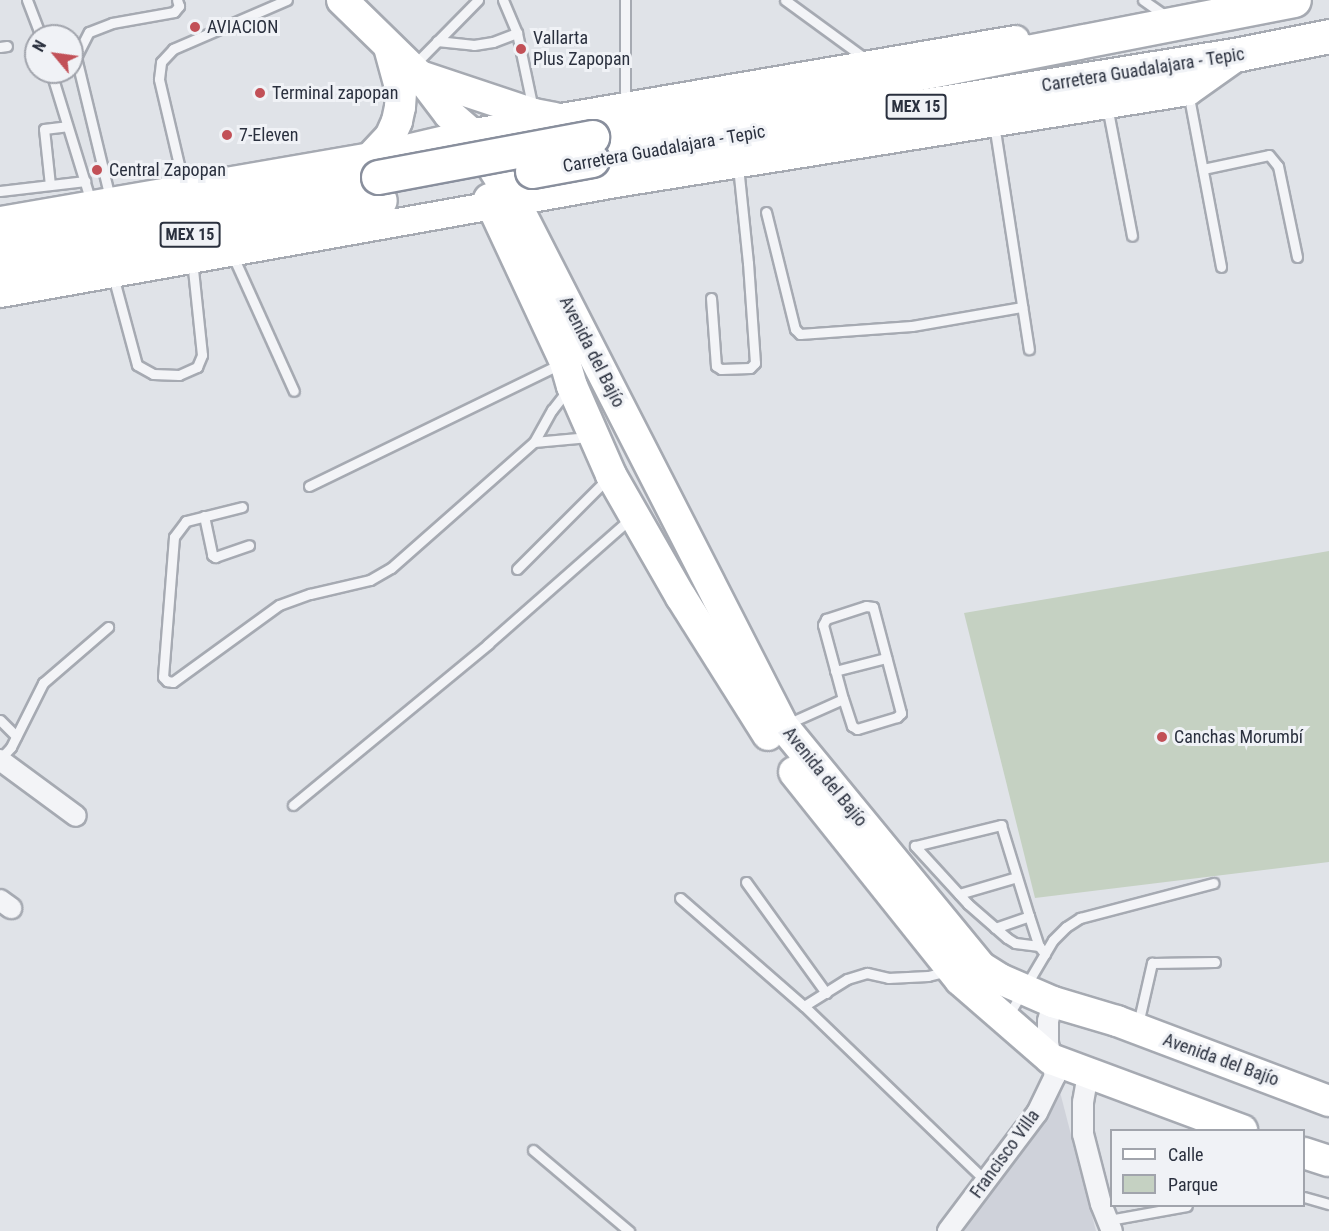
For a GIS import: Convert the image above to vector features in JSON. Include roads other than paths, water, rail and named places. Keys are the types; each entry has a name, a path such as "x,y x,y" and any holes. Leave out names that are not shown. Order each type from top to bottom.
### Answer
{"highway":[{"name":"Carretera Guadalajara - Tepic","path":"0,270 378,190 592,149 1281,1"},
{"name":"Carretera Guadalajara - Tepic","path":"592,149 1240,54 1329,36"},
{"name":"Carretera Guadalajara - Tepic","path":"0,243 378,190"}],"main road":[{"path":"342,0 415,72 456,128 504,203"},
{"path":"0,293 231,252 378,190 456,128 616,106 1126,20 1168,25"},
{"path":"378,190 390,137 400,106 401,91 389,47"},
{"path":"0,220 96,195 185,188 378,190 504,203 737,163 1188,91 1240,54"},
{"path":"415,72 544,116"},
{"path":"615,183 585,166 576,148 575,138 584,121 616,106"},
{"name":"Avenida del Bajío","path":"504,203 568,374 611,474 681,597 777,750 960,980 1051,1059 1237,1129"},
{"name":"Avenida del Bajío","path":"504,203 783,726 981,967 1000,979 1053,1002 1137,1029 1329,1101"},
{"path":"1305,1153 1329,1161"}],"street":[{"path":"0,760 76,816"},
{"name":"Francisco Villa","path":"948,1231 1038,1113 1055,1076 1051,1059 1048,1021 1053,1002"},
{"path":"1088,1074 1083,1102 1083,1134 1101,1204 1110,1226"}],"lane":[{"path":"27,0 36,24"},
{"path":"96,195 76,57 89,32 112,23 174,12 179,6 177,0"},
{"path":"185,188 159,80 161,62 173,49 287,0"},
{"path":"415,72 437,42 478,0"},
{"path":"503,0 517,33 544,116"},
{"path":"616,106 626,0"},
{"path":"785,0 871,63"},
{"path":"1143,0 1168,25"},
{"path":"437,42 474,45 493,42 517,33"},
{"path":"55,84 67,126 96,195"},
{"path":"1188,91 1221,267"},
{"path":"1106,104 1132,236"},
{"path":"993,122 1029,349"},
{"path":"50,185 44,129 67,126"},
{"path":"1203,169 1269,155 1278,166 1297,257"},
{"path":"711,298 716,366 721,369 750,368 755,363 748,263 737,163"},
{"path":"0,191 50,185 96,195"},
{"path":"766,212 795,329 800,334 912,326 1022,307"},
{"path":"231,252 294,392"},
{"path":"112,273 137,365 153,374 179,375 197,367 202,355 192,259"},
{"path":"242,507 186,521 174,537 163,677 167,681 173,682 279,605 310,594 369,580 391,568 534,442 568,374"},
{"path":"309,486 568,374"},
{"path":"534,442 575,436 596,438"},
{"path":"517,569 611,474"},
{"path":"293,805 488,644 634,515"},
{"path":"204,516 212,555 249,545"},
{"path":"866,606 873,607 886,658 901,713 897,717 857,729 852,726 835,671 823,625 826,619 866,606"},
{"path":"0,760 16,736 43,683 108,627"},
{"path":"835,671 886,658"},
{"path":"783,726 843,699"},
{"path":"0,720 16,736"},
{"path":"1001,825 1042,950 1015,943 995,928 959,894 915,846 1001,825"},
{"path":"959,894 1017,877"},
{"path":"746,882 825,993"},
{"path":"1006,1018 1025,989 1042,950 1080,918 1214,883"},
{"path":"680,898 804,1006 986,1181"},
{"path":"995,928 1029,916"},
{"path":"1137,1029 1152,963 1215,962"},
{"path":"804,1006 847,979 867,973 888,978 928,976 953,970"},
{"path":"533,1150 629,1231"},
{"path":"1305,1197 1329,1204"},
{"path":"1110,1226 1183,1207"}],"place":[{"name":"AVIACION","path":"195,27"},
{"name":"Vallarta Plus Zapopan","path":"521,49"},
{"name":"Terminal zapopan","path":"260,93"},
{"name":"7-Eleven","path":"227,135"},
{"name":"Central Zapopan","path":"97,170"},
{"name":"Canchas Morumbí","path":"1162,737"}]}
